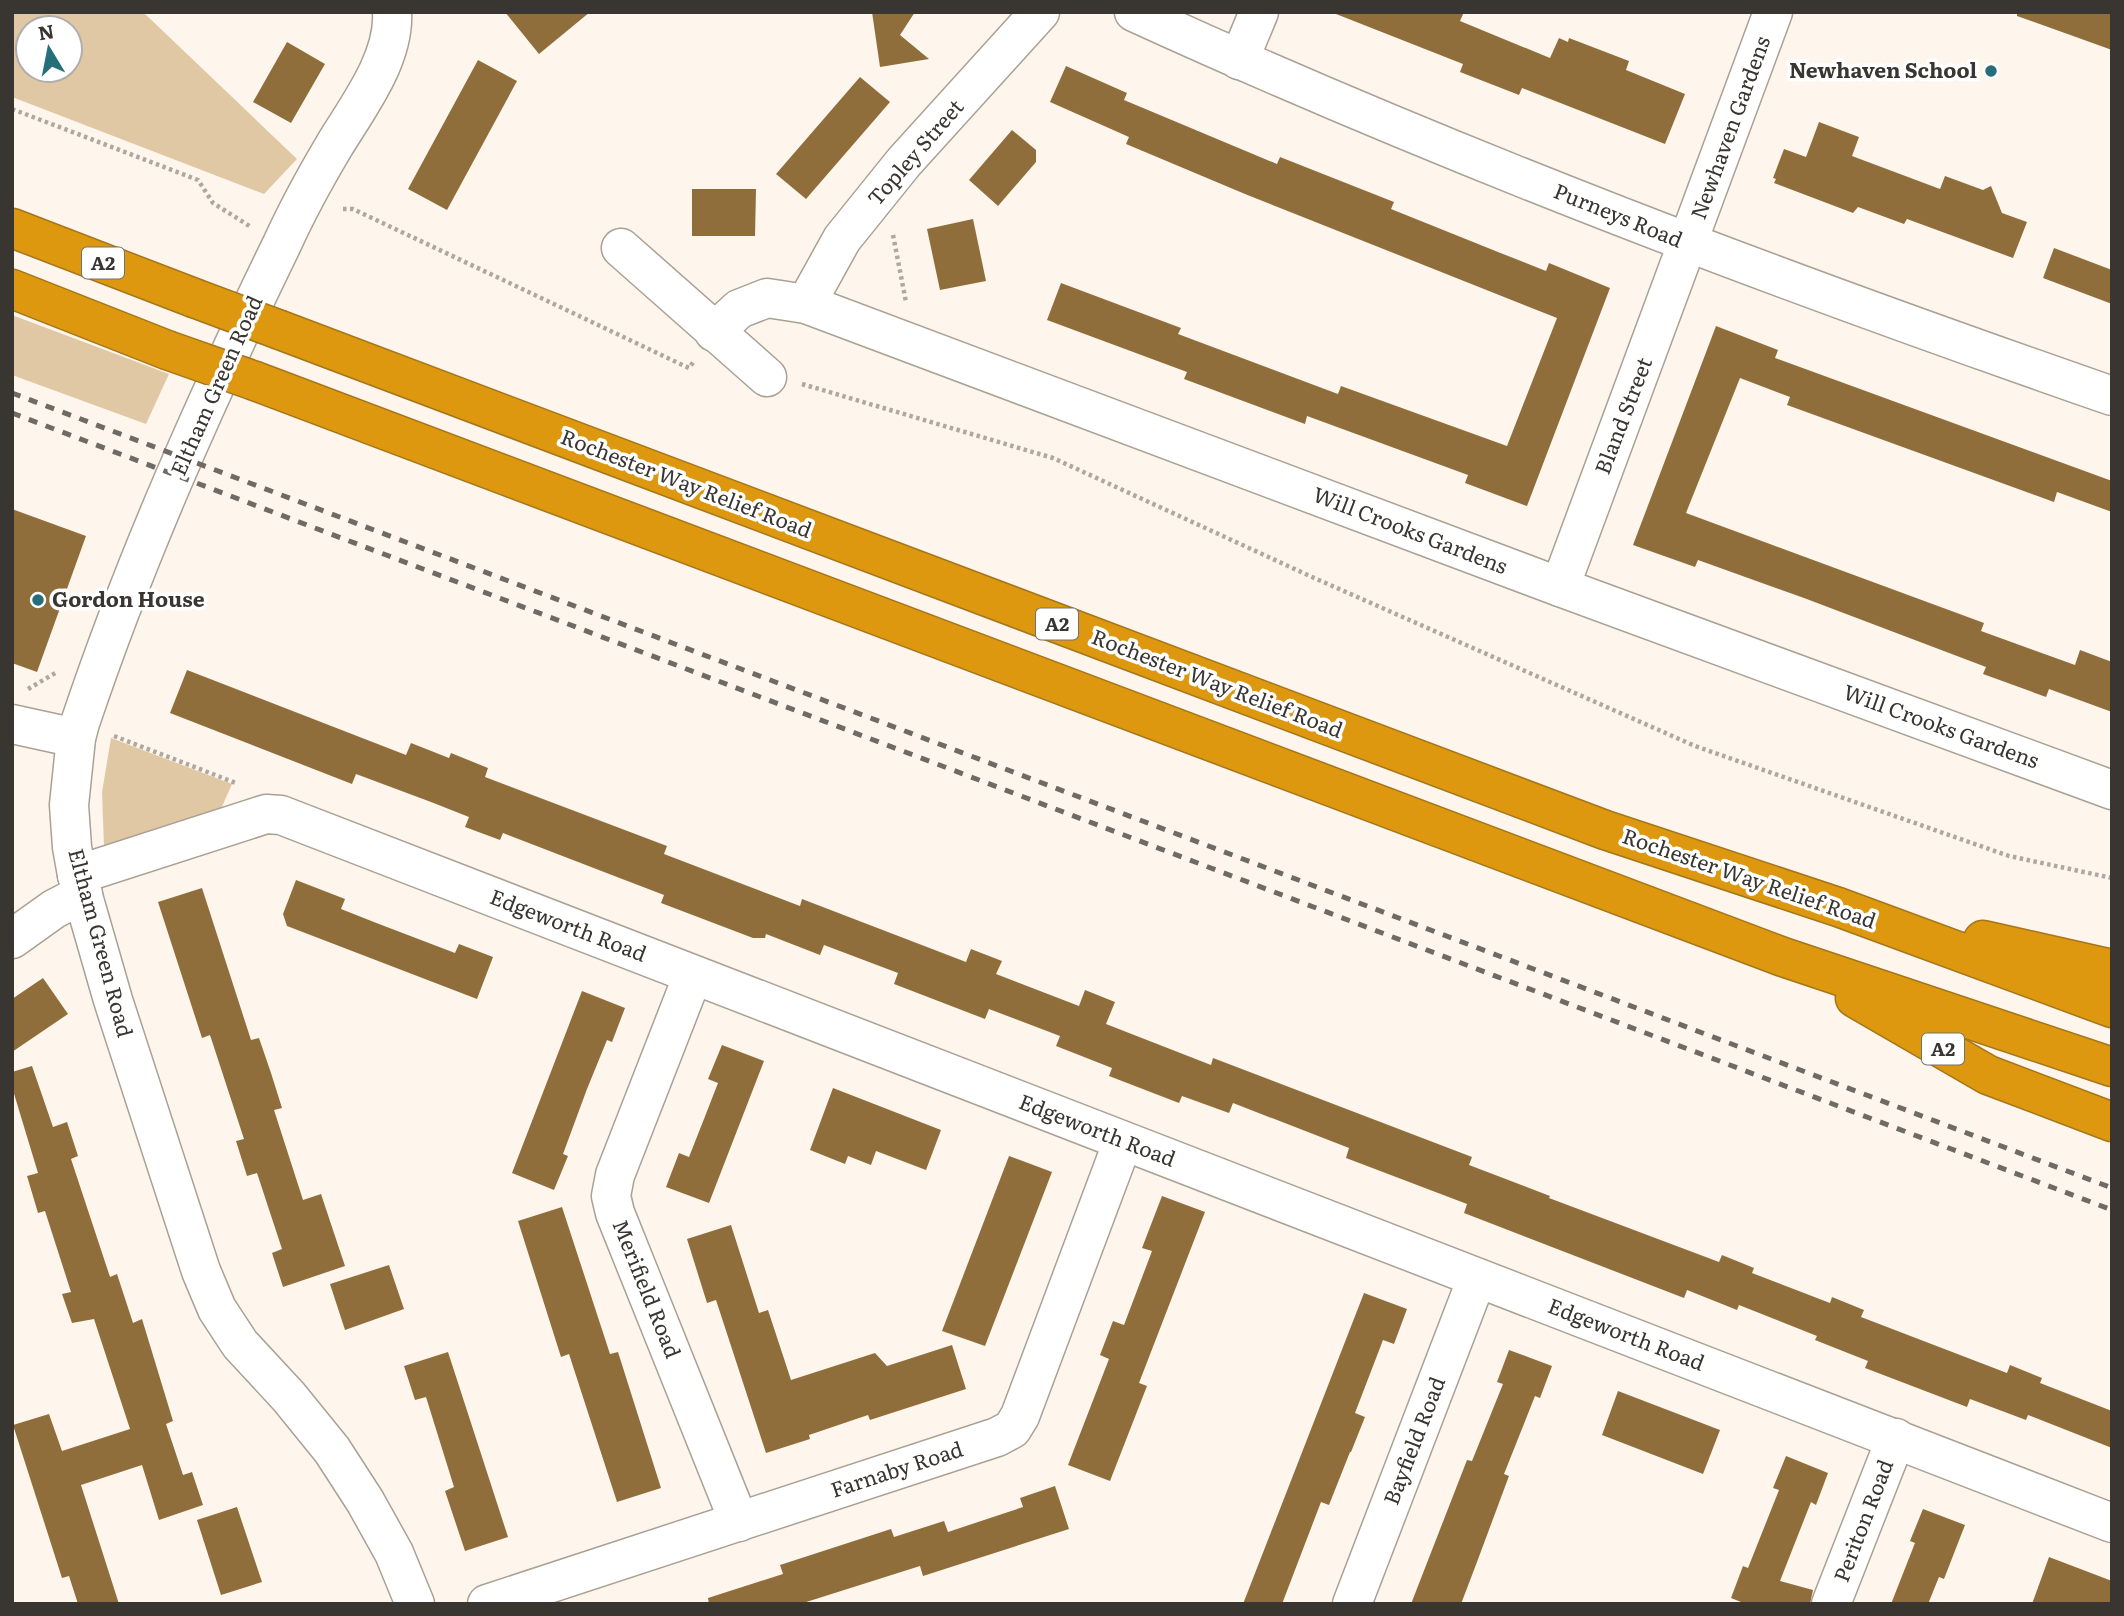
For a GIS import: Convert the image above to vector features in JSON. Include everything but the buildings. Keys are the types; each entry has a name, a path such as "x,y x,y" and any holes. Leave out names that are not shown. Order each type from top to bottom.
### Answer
{"highway":[{"name":"Rochester Way Relief Road","path":"12,228 1605,830 1838,907 2112,1008"},
{"name":"A2","path":"12,289 167,350 1783,957 2112,1067"},
{"name":"A2","path":"1838,907 2112,969"},
{"name":"A2","path":"1783,957 1988,1075 2112,1122"}],"street":[{"name":"Eltham Green Road","path":"392,12 390,41 369,91 333,149 316,209 282,243 139,560 78,731 69,805 72,847 80,885 113,1000 201,1271 217,1309 240,1344 289,1397 332,1451 365,1501 394,1553 415,1604"},
{"name":"Topley Street","path":"806,304 842,239 905,162 1040,12"},
{"name":"Purneys Road","path":"1134,12 1451,150 1689,244 1933,334 2112,396"},
{"path":"1239,60 1259,12"},
{"name":"Newhaven Gardens","path":"1689,244 1773,12"},
{"name":"Bland Street","path":"1560,587 1689,244"},
{"path":"621,248 767,377"},
{"name":"Will Crooks Gardens","path":"714,332 738,309 768,298 806,304 1560,587 2112,790"},
{"path":"12,724 78,731"},
{"path":"12,939 54,909 80,885 266,814"},
{"name":"Edgeworth Road","path":"266,814 281,815 2112,1522"},
{"name":"Merifield Road","path":"693,975 615,1175 611,1196 615,1213 739,1522"},
{"name":"Farnaby Road","path":"487,1604 997,1437 1012,1429 1020,1416 1123,1141"},
{"name":"Bayfield Road","path":"1352,1604 1477,1278"},
{"name":"Periton Road","path":"1831,1604 1896,1438"}],"path":[{"path":"12,110 198,180 213,203 254,229"},
{"path":"869,206 891,225 908,313 900,340"},
{"path":"316,209 353,209 689,368"},
{"path":"767,377 812,386 1053,458 1312,577 1695,746 2009,856 2112,878"},
{"path":"78,731 234,781 266,814"}],"shaded area":[{"path":"12,12 143,12 297,159 264,194 12,97"},
{"path":"12,315 169,374 146,424 12,375"},
{"path":"111,738 232,784 221,809 104,847 102,792"}],"railway":[{"path":"12,393 2112,1188"},
{"path":"12,413 2112,1210"}],"place":[{"name":"Newhaven School","path":"1991,71"},
{"name":"Gordon House","path":"38,600"}]}
